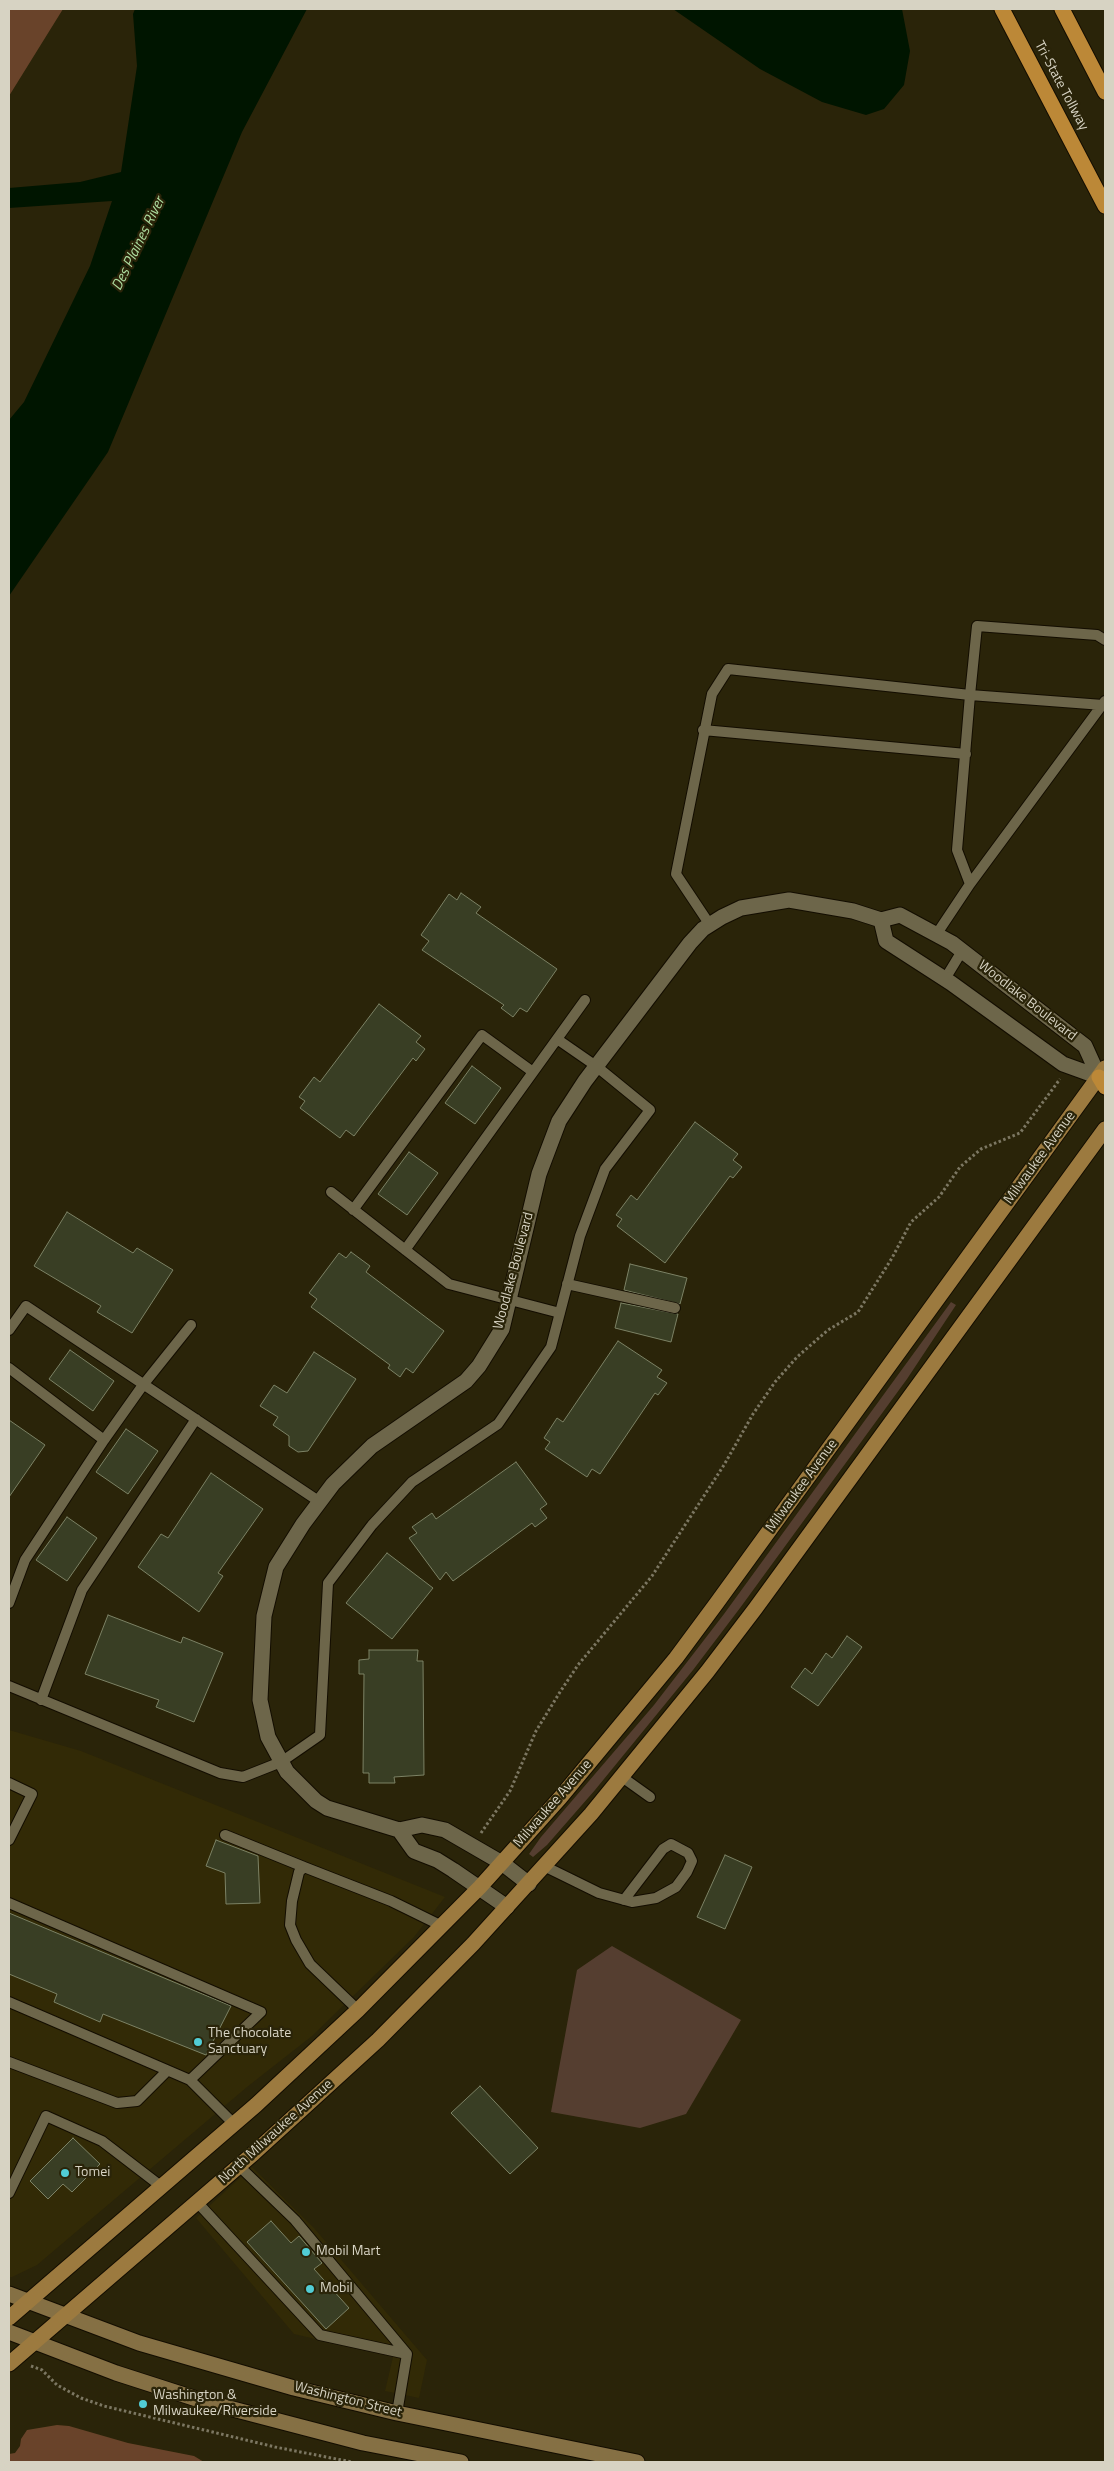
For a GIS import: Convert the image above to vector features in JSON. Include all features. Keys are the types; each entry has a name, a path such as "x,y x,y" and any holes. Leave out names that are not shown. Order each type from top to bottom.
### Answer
{"highway":[{"name":"Tri-State Tollway","path":"1002,9 1105,206"},
{"path":"1062,9 1105,92"}],"main road":[{"name":"Milwaukee Avenue","path":"480,1887 590,1762 676,1658 1103,1078"},
{"path":"529,1884 622,1778 750,1616 1105,1129"},
{"name":"North Milwaukee Avenue","path":"9,2364 239,2166 378,2040 529,1884"},
{"path":"9,2318 234,2124 358,2010 480,1887"},
{"name":"Washington Street","path":"9,2294 139,2343 214,2366 397,2413 637,2462"},
{"path":"9,2332 125,2376 270,2420 363,2443 461,2462"}],"street":[{"name":"Woodlake Boulevard","path":"399,1830 327,1808 310,1795 288,1772 268,1737 260,1700 264,1616 276,1567 302,1524 356,1459 466,1382 479,1366 502,1329 542,1166 559,1121 596,1066 690,942 710,925 741,908 789,900 853,911 881,920 900,915 962,951 1085,1046 1103,1078"},
{"name":"Woodlake Boulevard","path":"881,920 886,941 945,979 1063,1064 1103,1078"},
{"path":"507,1907 480,1887 437,1860 414,1851 399,1830 422,1824 445,1830 502,1863 529,1884"}],"lane":[{"path":"970,884 957,850 977,626 1097,635 1105,640"},
{"path":"710,925 676,874 703,730 712,694 728,669 970,695 1104,703"},
{"path":"936,935 970,884 1104,703"},
{"path":"703,730 966,754"},
{"path":"945,979 962,951"},
{"path":"405,1250 585,1000"},
{"path":"353,1210 482,1035 533,1072"},
{"path":"9,1686 220,1774 243,1777 281,1762 320,1735 328,1582 372,1525 412,1482 498,1424 551,1347 580,1236 605,1169 650,1110 596,1066 557,1039"},
{"path":"331,1192 448,1284 560,1313"},
{"path":"567,1284 675,1308"},
{"path":"9,1330 26,1306 320,1502"},
{"path":"9,1603 25,1560 104,1440 143,1385 191,1325"},
{"path":"9,1368 104,1440"},
{"path":"42,1700 82,1590 196,1420"},
{"path":"622,1778 650,1797"},
{"path":"9,1783 32,1794 9,1840"},
{"path":"225,1835 391,1901 442,1926"},
{"path":"544,1866 598,1893 624,1900 632,1902 656,1898 676,1887 687,1872 692,1861 688,1854 671,1844 664,1849 624,1900"},
{"path":"304,1867 299,1872 292,1901 290,1925 310,1964 358,2010"},
{"path":"9,1903 261,2012 190,2080"},
{"path":"9,2002 190,2080 234,2124"},
{"path":"9,2062 117,2103 137,2101 167,2071"},
{"path":"9,2193 46,2116 102,2141 162,2187"},
{"path":"239,2166 295,2220 407,2354 397,2413"},
{"path":"197,2202 320,2335 407,2354"}],"path":[{"path":"477,1837 510,1790 536,1731 560,1692 578,1665 652,1576 775,1382 797,1356 828,1330 858,1312 892,1258 911,1222 939,1197 960,1167 981,1149 1020,1132 1061,1078"},
{"path":"42,2370 57,2385 81,2398 104,2406 275,2447 352,2462"}],"shaded area":[{"path":"9,9 63,9 9,96"},
{"path":"951,1302 956,1305 907,1379 693,1670 595,1790 547,1845 533,1857 529,1854 541,1837 654,1705 724,1614"},
{"path":"9,1730 81,1751 445,1897 414,1937 312,2036 247,2087 37,2265 12,2277 9,2277"},
{"path":"612,1946 741,2020 686,2114 640,2128 551,2112 577,1970"},
{"path":"252,2167 314,2228 427,2360 419,2398 385,2391 393,2357 294,2334 196,2218"},
{"path":"57,2425 69,2426 128,2443 194,2456 204,2462 9,2462 9,2454 15,2453 27,2430"}],"water":[{"name":"Des Plaines River","path":"135,9 307,9 242,132 108,452 9,596 9,420 24,402 90,266 112,201 9,208 9,188 80,182 121,172 137,66 133,14"},
{"path":"673,9 902,9 910,51 904,85 884,109 866,115 822,102 760,69"}],"building":[{"path":"461,893 481,907 476,913 557,969 527,1012 520,1008 513,1017 501,1008 504,1005 422,950 429,941 421,935 449,894 457,900"},
{"path":"379,1004 421,1036 416,1042 425,1049 416,1061 413,1058 354,1136 346,1130 340,1138 300,1108 305,1101 299,1097 314,1077 320,1082"},
{"path":"472,1066 501,1088 475,1124 445,1103"},
{"path":"695,1122 738,1154 733,1160 742,1167 733,1178 730,1176 665,1263 617,1226 622,1219 616,1215 631,1195 637,1200"},
{"path":"409,1152 438,1173 407,1215 378,1194"},
{"path":"67,1212 133,1253 137,1248 173,1270 132,1333 97,1312 101,1306 34,1266"},
{"path":"351,1252 370,1266 366,1272 444,1331 413,1373 406,1368 400,1377 388,1368 390,1365 311,1307 317,1299 309,1293 339,1253 346,1258"},
{"path":"630,1264 687,1278 680,1304 624,1290"},
{"path":"621,1303 678,1314 671,1342 615,1328"},
{"path":"618,1341 662,1370 657,1377 667,1383 658,1395 655,1393 600,1474 592,1469 587,1477 545,1449 550,1442 544,1438 557,1418 563,1422"},
{"path":"70,1350 114,1381 93,1411 49,1379"},
{"path":"314,1352 356,1379 308,1451 298,1452 289,1446 289,1436 273,1425 278,1417 260,1406 274,1385 287,1393"},
{"path":"9,1420 45,1445 9,1497"},
{"path":"126,1429 158,1451 128,1494 96,1472"},
{"path":"516,1462 547,1504 540,1509 547,1518 535,1527 532,1523 453,1581 446,1572 440,1580 409,1538 417,1533 412,1527 432,1513 436,1519"},
{"path":"211,1473 263,1509 218,1573 223,1576 199,1612 138,1567 161,1534 168,1538"},
{"path":"67,1517 97,1538 67,1581 36,1560"},
{"path":"387,1553 433,1588 392,1639 346,1603"},
{"path":"108,1615 181,1643 183,1637 223,1653 194,1722 156,1707 159,1700 85,1674"},
{"path":"847,1636 862,1647 818,1706 791,1687 805,1668 812,1674 826,1653 832,1658"},
{"path":"369,1650 418,1650 417,1661 423,1661 424,1775 394,1777 395,1783 369,1783 369,1773 363,1773 364,1674 359,1674 359,1660 369,1659"},
{"path":"216,1840 258,1856 260,1903 226,1904 225,1873 206,1866"},
{"path":"725,1855 752,1867 725,1929 697,1917"},
{"path":"9,1913 231,2006 206,2055 103,2014 100,2022 54,2002 57,1994 9,1974"},
{"path":"480,2086 538,2148 510,2174 451,2113"},
{"name":"Tomei","path":"73,2138 100,2164 72,2192 63,2184 48,2199 30,2181"},
{"name":"Mobil","path":"271,2221 291,2243 299,2236 322,2263 314,2269 349,2308 326,2329 247,2242"}],"place":[{"name":"The Chocolate Sanctuary","path":"198,2042"},
{"name":"Tomei","path":"65,2173"},
{"name":"Mobil Mart","path":"306,2252"},
{"name":"Mobil","path":"310,2289"},
{"name":"Washington & Milwaukee/Riverside","path":"143,2404"}]}
